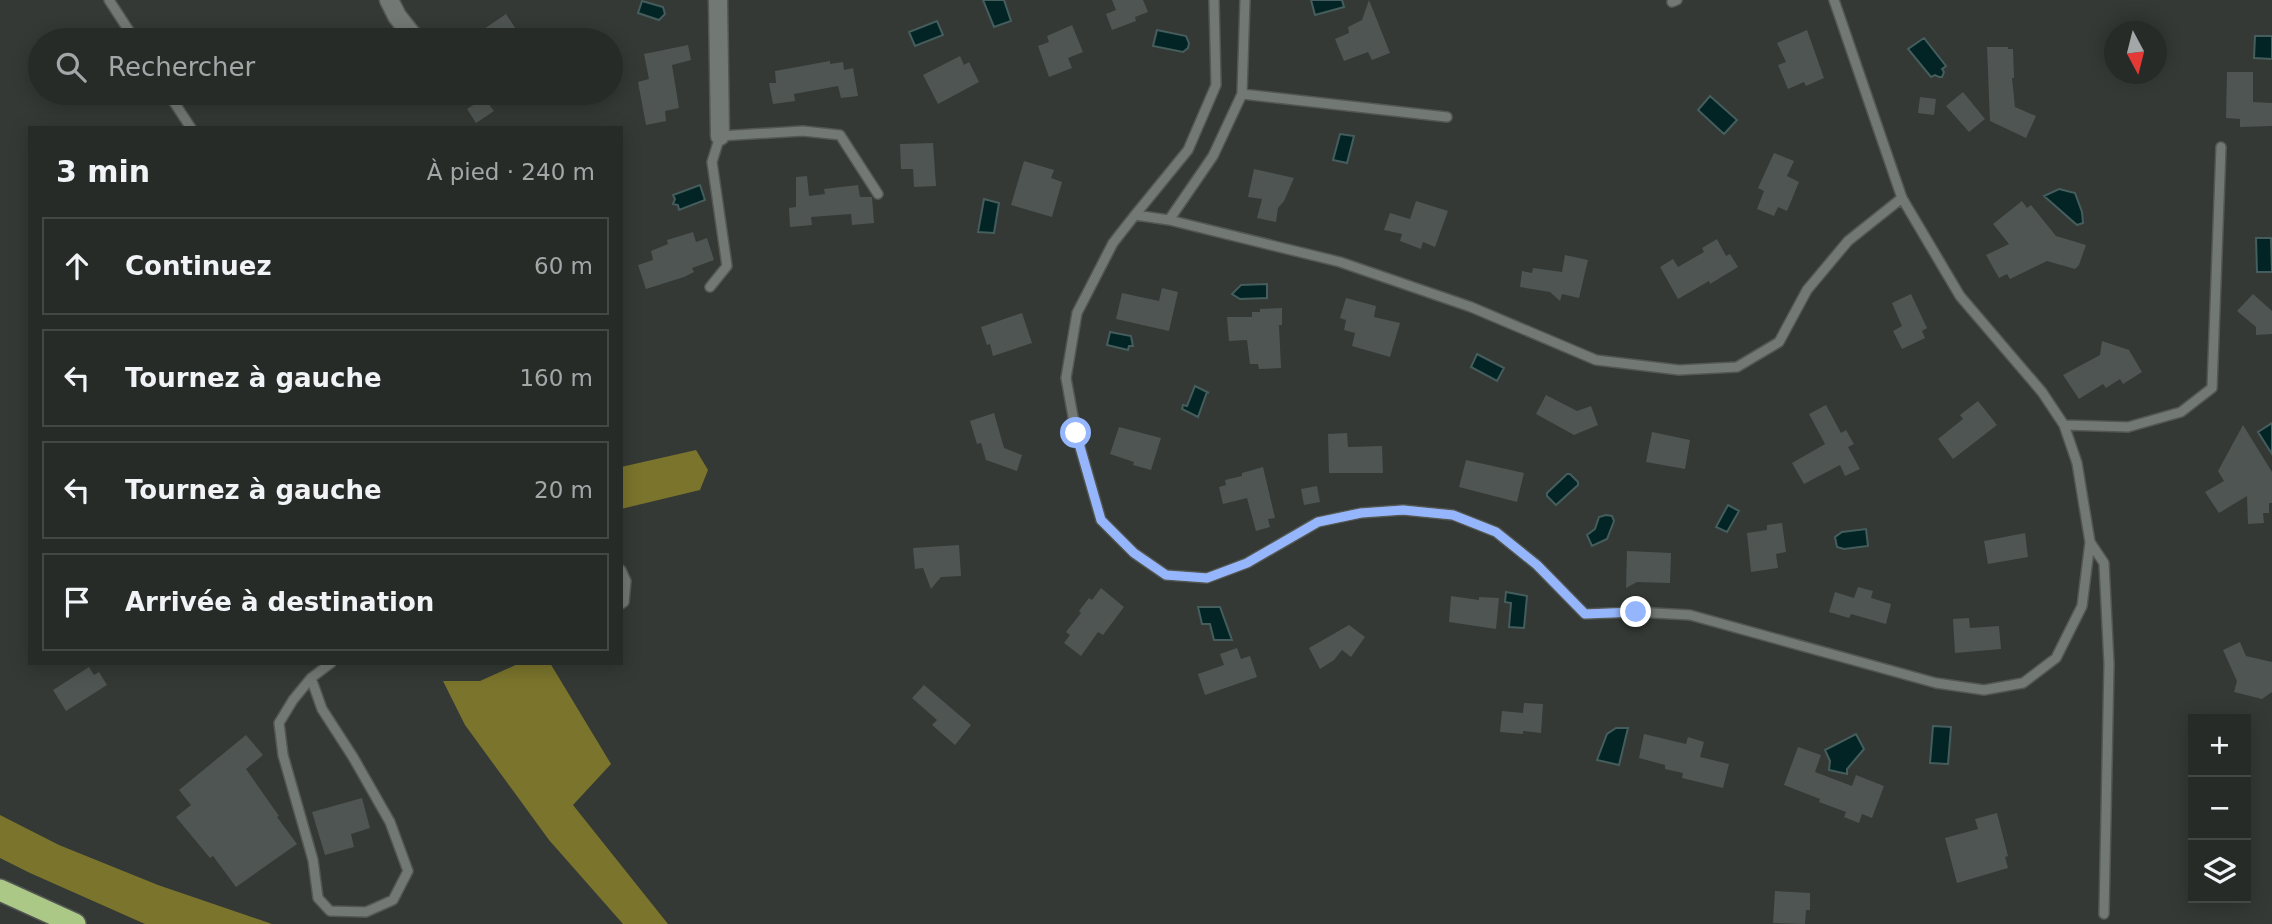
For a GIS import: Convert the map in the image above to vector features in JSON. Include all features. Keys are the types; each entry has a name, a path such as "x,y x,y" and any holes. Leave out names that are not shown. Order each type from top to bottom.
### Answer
{"highway":[{"path":"0,890 75,924"}],"street":[{"path":"389,0 406,28"},
{"path":"718,0 720,136"}],"lane":[{"path":"109,0 127,28"},
{"path":"1214,0 1216,85 1188,150 1113,243 1077,313 1066,378 1076,433 1101,520 1134,553 1166,575 1207,578 1247,563 1318,522 1361,513 1403,510 1453,515 1496,532 1537,565 1585,614 1636,612 1690,615 1936,683 1984,690 2023,683 2056,658 2082,606 2090,542 2077,463 2064,425 2042,392 1960,296 1902,198 1834,0"},
{"path":"1169,219 1213,156 1242,94 1245,0"},
{"path":"1242,94 1447,117"},
{"path":"176,105 190,126"},
{"path":"710,287 727,266 712,162 720,136 803,131 840,135 878,194"},
{"path":"2064,425 2128,427 2181,412 2213,388 2221,147"},
{"path":"1135,215 1169,219 1340,262 1471,307 1596,360 1679,370 1737,367 1779,342 1807,290 1840,251 1902,198"},
{"path":"2090,542 2104,563 2109,664 2104,914"},
{"path":"623,574 626,581 623,602"},
{"path":"311,678 321,709 353,757 390,822 408,871 393,900 366,912 330,911 317,898 313,860 283,755 279,723 293,699 311,678 328,665"}],"shaded area":[{"path":"696,450 708,470 700,490 623,509 623,467"},
{"path":"516,665 551,665 611,764 573,805 668,924 623,924 549,840 465,725 443,681 480,681"},
{"path":"0,815 59,845 158,885 272,924 145,924 0,858"}],"water":[{"path":"983,0 1004,0 1011,21 994,27"},
{"path":"1311,0 1342,0 1344,7 1315,15"},
{"path":"642,1 663,7 665,14 659,20 638,13"},
{"path":"937,21 943,35 915,46 909,32"},
{"path":"1157,30 1186,36 1188,48 1183,52 1153,46"},
{"path":"2255,36 2272,36 2272,59 2254,58"},
{"path":"1924,38 1946,66 1942,69 1942,77 1931,77 1908,49"},
{"path":"1710,96 1737,120 1724,134 1698,110"},
{"path":"1340,134 1354,136 1347,163 1333,160"},
{"path":"700,185 705,200 679,210 678,205 673,204 673,195"},
{"path":"2059,189 2075,193 2083,223 2077,225 2044,196"},
{"path":"984,199 999,203 994,233 978,232"},
{"path":"2256,238 2271,238 2272,272 2257,272"},
{"path":"1267,284 1267,298 1240,299 1232,294 1241,285"},
{"path":"1110,332 1131,336 1133,346 1129,346 1128,350 1107,345"},
{"path":"1477,354 1504,368 1497,381 1471,367"},
{"path":"1195,386 1207,392 1198,417 1182,409 1183,405 1187,406"},
{"path":"2272,423 2272,454 2258,432"},
{"path":"1567,474 1578,482 1578,485 1556,505 1547,493"},
{"path":"1728,505 1739,511 1727,532 1716,527"},
{"path":"1612,516 1614,521 1607,539 1592,546 1587,535 1595,529 1599,517"},
{"path":"1866,529 1868,546 1844,549 1837,547 1835,537 1842,532"},
{"path":"1506,592 1527,596 1524,628 1509,627 1511,603 1505,602"},
{"path":"1198,607 1220,607 1232,640 1214,640 1210,624 1202,624"},
{"path":"1933,726 1951,727 1948,764 1930,763"},
{"path":"1616,728 1628,728 1619,765 1597,760 1607,734"},
{"path":"1856,734 1864,749 1847,769 1847,774 1829,770 1830,761 1825,750"}],"building":[{"path":"1112,0 1143,0 1148,12 1135,17 1136,21 1112,30 1106,14 1116,10"},
{"path":"1369,0 1390,53 1372,60 1368,52 1344,61 1335,39 1349,33 1348,27 1362,20"},
{"path":"506,14 515,28 486,28"},
{"path":"1072,25 1083,52 1068,58 1072,68 1049,77 1038,46 1049,42 1047,36"},
{"path":"1807,30 1824,78 1806,86 1804,82 1788,89 1778,65 1786,62 1777,43"},
{"path":"688,45 691,60 672,65 679,108 665,111 666,121 646,125 638,82 649,79 644,54"},
{"path":"1987,47 2013,49 2015,107 2036,116 2026,138 1990,121"},
{"path":"960,56 964,65 969,62 979,82 938,104 923,75"},
{"path":"830,61 830,64 843,62 844,70 853,68 858,96 841,98 838,86 794,94 795,101 773,104 769,83 776,83 775,71"},
{"path":"2227,72 2253,72 2253,102 2272,103 2272,126 2240,127 2240,119 2226,118"},
{"path":"1963,92 1985,119 1969,132 1946,106"},
{"path":"1920,97 1936,99 1934,115 1918,113"},
{"path":"473,105 489,105 494,111 476,123 467,109"},
{"path":"933,143 936,186 914,187 913,169 901,169 900,144"},
{"path":"1774,153 1794,161 1787,176 1799,182 1787,211 1778,207 1774,216 1757,209 1764,191 1758,188"},
{"path":"1024,161 1054,170 1051,178 1062,182 1052,217 1011,205"},
{"path":"1254,169 1294,178 1278,208 1276,222 1257,218 1262,199 1248,197"},
{"path":"807,176 809,196 825,194 824,189 858,185 860,197 872,197 874,223 852,225 851,214 811,217 812,225 790,227 789,208 796,207 796,177"},
{"path":"1416,201 1448,211 1435,247 1423,242 1421,249 1400,241 1402,234 1384,230 1390,213 1410,219"},
{"path":"2022,201 2027,208 2031,205 2056,236 2086,245 2075,269 2047,261 2010,279 2007,274 1999,278 1986,255 2009,244 1993,224"},
{"path":"693,232 696,242 707,238 714,260 692,268 694,272 684,277 646,289 638,265 653,260 651,251 668,244 667,240"},
{"path":"1717,239 1726,256 1730,254 1738,267 1678,299 1660,267 1673,259 1678,267 1704,252 1702,248"},
{"path":"1565,255 1588,260 1579,298 1562,294 1560,301 1550,292 1520,287 1522,271 1532,273 1533,268 1562,272"},
{"path":"1162,288 1178,292 1169,331 1116,319 1122,293 1159,301"},
{"path":"1911,294 1927,328 1922,331 1925,338 1902,349 1893,331 1902,326 1892,303"},
{"path":"2253,294 2272,311 2272,334 2256,335 2256,327 2237,311"},
{"path":"1346,298 1376,306 1374,317 1400,323 1390,357 1352,346 1355,333 1344,330 1346,320 1340,318"},
{"path":"1282,308 1282,325 1279,325 1281,368 1259,369 1258,364 1250,364 1247,340 1229,341 1227,317 1252,317 1252,312 1260,312 1260,309"},
{"path":"1022,313 1032,343 993,356 981,327"},
{"path":"2102,341 2129,350 2142,372 2123,384 2120,379 2106,388 2103,384 2079,399 2063,375 2100,355"},
{"path":"1546,395 1577,411 1591,406 1598,425 1574,435 1536,414"},
{"path":"1978,401 1997,425 1953,459 1938,439 1963,419 1960,415"},
{"path":"1826,405 1841,433 1846,430 1854,444 1848,447 1860,469 1845,476 1840,465 1804,484 1792,463 1825,444 1809,414"},
{"path":"994,413 1004,448 1022,455 1017,471 986,460 981,443 977,444 970,421"},
{"path":"2243,425 2272,472 2272,503 2269,503 2269,513 2263,513 2264,523 2248,524 2247,496 2219,513 2205,492 2224,481 2218,471"},
{"path":"1119,427 1161,438 1151,470 1110,454"},
{"path":"1652,432 1690,440 1685,469 1646,462"},
{"path":"1347,433 1348,447 1382,446 1383,473 1329,473 1328,434"},
{"path":"1466,460 1524,473 1517,502 1459,487"},
{"path":"1263,467 1275,518 1268,519 1270,527 1256,531 1247,498 1223,504 1219,487 1226,485 1225,480"},
{"path":"1317,486 1320,502 1304,505 1301,489"},
{"path":"1782,523 1786,552 1776,554 1778,568 1751,572 1747,533 1767,530 1767,525"},
{"path":"2025,533 2028,557 1988,564 1984,541"},
{"path":"959,545 961,576 941,577 931,589 923,568 915,569 913,548"},
{"path":"1627,551 1671,553 1670,583 1637,582 1626,588"},
{"path":"1858,587 1873,591 1871,598 1891,604 1886,624 1851,614 1849,618 1829,612 1835,592 1854,598"},
{"path":"1101,588 1124,607 1103,635 1098,632 1081,656 1064,643 1070,635 1066,632 1089,598 1092,600"},
{"path":"1451,596 1479,600 1479,597 1499,598 1496,629 1449,622"},
{"path":"1969,618 1970,628 1999,626 2001,649 1955,653 1953,619"},
{"path":"1349,625 1365,637 1351,657 1342,650 1334,660 1320,669 1309,648"},
{"path":"2240,642 2246,656 2272,662 2272,692 2262,699 2234,692 2237,681 2223,650"},
{"path":"1237,648 1241,659 1250,656 1257,677 1205,695 1198,674 1224,665 1220,654"},
{"path":"89,667 94,675 99,672 107,685 66,711 53,690"},
{"path":"924,685 971,725 955,745 932,725 937,720 912,698"},
{"path":"1524,703 1543,704 1541,733 1500,732 1502,711 1523,713"},
{"path":"1644,734 1686,744 1688,737 1704,742 1700,757 1729,764 1723,788 1682,778 1683,773 1639,758"},
{"path":"246,735 263,755 246,769 297,844 236,887 213,856 210,858 176,817 191,805 179,790"},
{"path":"1798,747 1821,755 1815,772 1852,786 1856,775 1884,786 1872,818 1862,814 1859,823 1844,817 1846,812 1784,785"},
{"path":"362,798 370,828 351,834 354,847 325,855 312,812"},
{"path":"1997,813 2008,856 2005,857 2008,868 1957,883 1945,838 1978,829 1975,819"},
{"path":"1775,891 1810,893 1810,910 1806,910 1805,924 1773,923"}],"route":[{"path":"1076,433 1101,520 1134,553 1166,575 1207,578 1247,563 1318,522 1361,513 1403,510 1453,515 1496,532 1537,565 1585,614 1636,612"}]}
